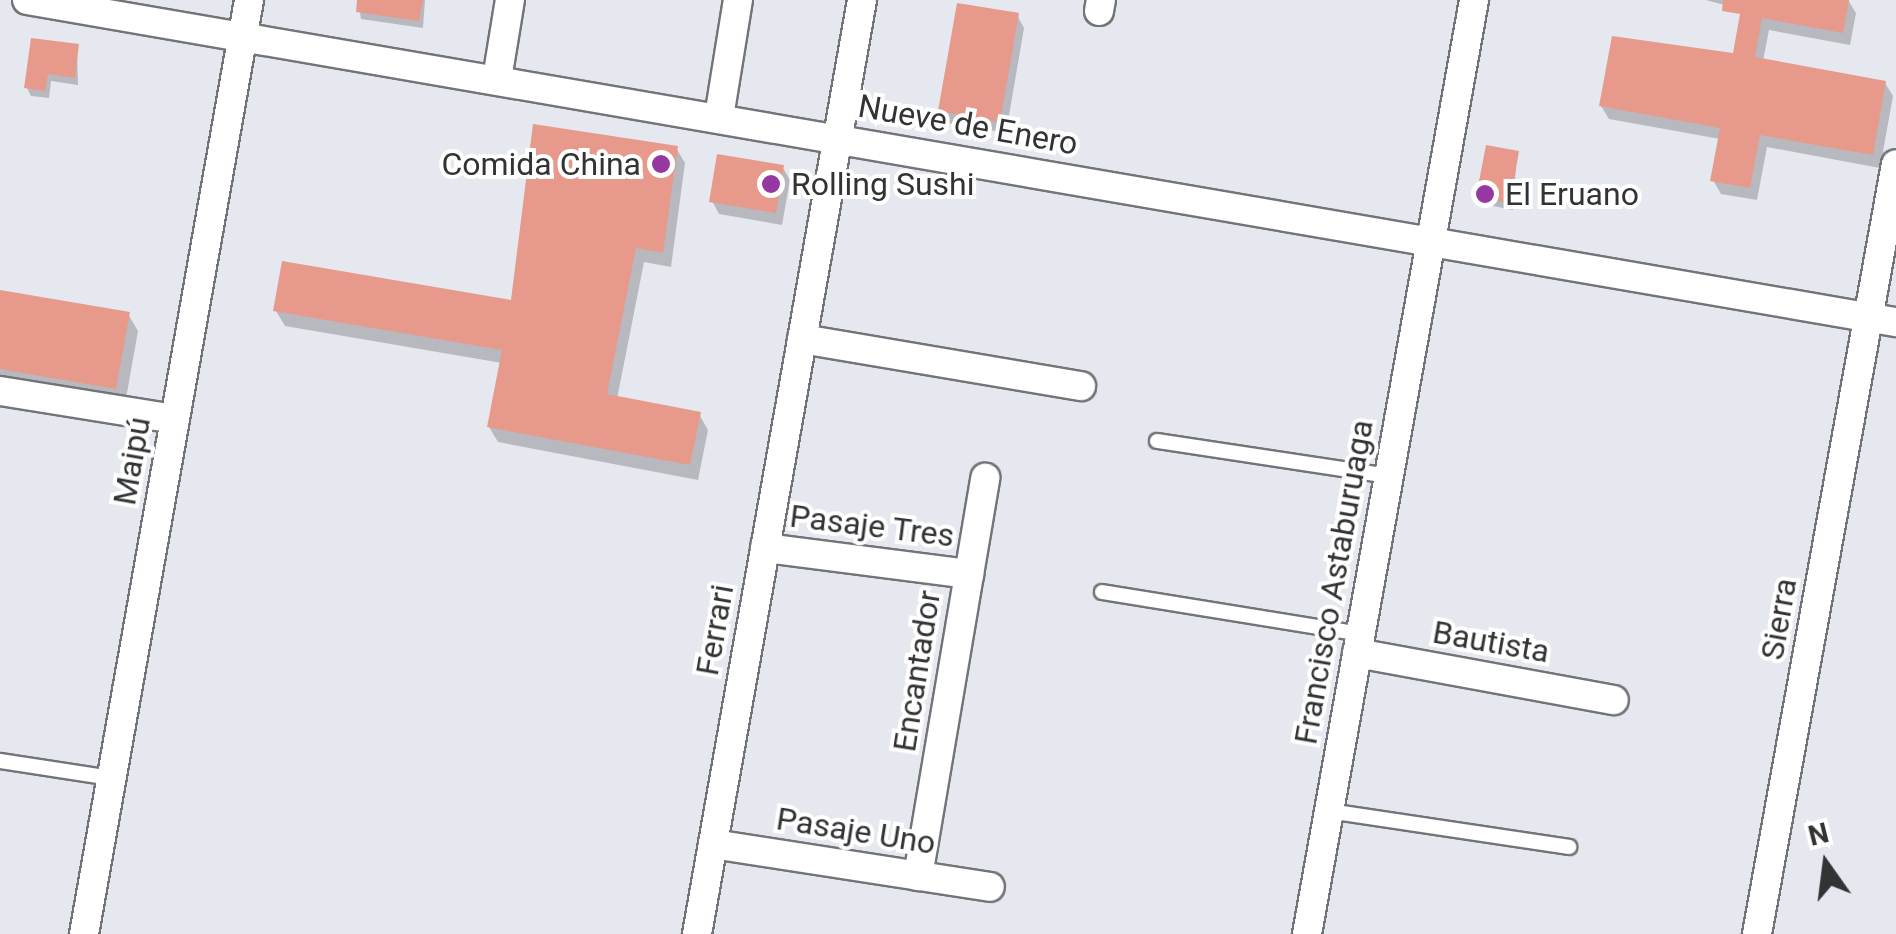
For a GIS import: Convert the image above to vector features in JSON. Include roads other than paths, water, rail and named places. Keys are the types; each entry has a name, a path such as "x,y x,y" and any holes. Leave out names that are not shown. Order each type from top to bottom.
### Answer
{"street":[{"name":"Nueve de Enero","path":"27,0 1883,319"},
{"name":"Maipú","path":"84,934 249,0"},
{"path":"498,79 510,0"},
{"path":"719,117 738,0"},
{"name":"Ferrari","path":"697,934 862,0"},
{"name":"Francisco Astaburuaga","path":"1307,934 1474,0"},
{"name":"Sierra","path":"1758,934 1883,319 1896,164"},
{"path":"802,339 1081,386"},
{"path":"0,390 175,419"},
{"name":"Encantador","path":"918,876 985,478"},
{"name":"Pasaje Tres","path":"765,548 969,574"},
{"name":"Bautista","path":"1358,643 1614,700"},
{"name":"Pasaje Uno","path":"713,844 990,887"}],"lane":[{"path":"1157,441 1388,476"},
{"path":"1102,592 1358,643"},
{"path":"0,762 111,778"},
{"path":"1329,811 1570,847"}],"place":[{"name":"Comida China","path":"661,164"},
{"name":"Rolling Sushi","path":"771,184"},
{"name":"El Eruano","path":"1485,194"}]}
